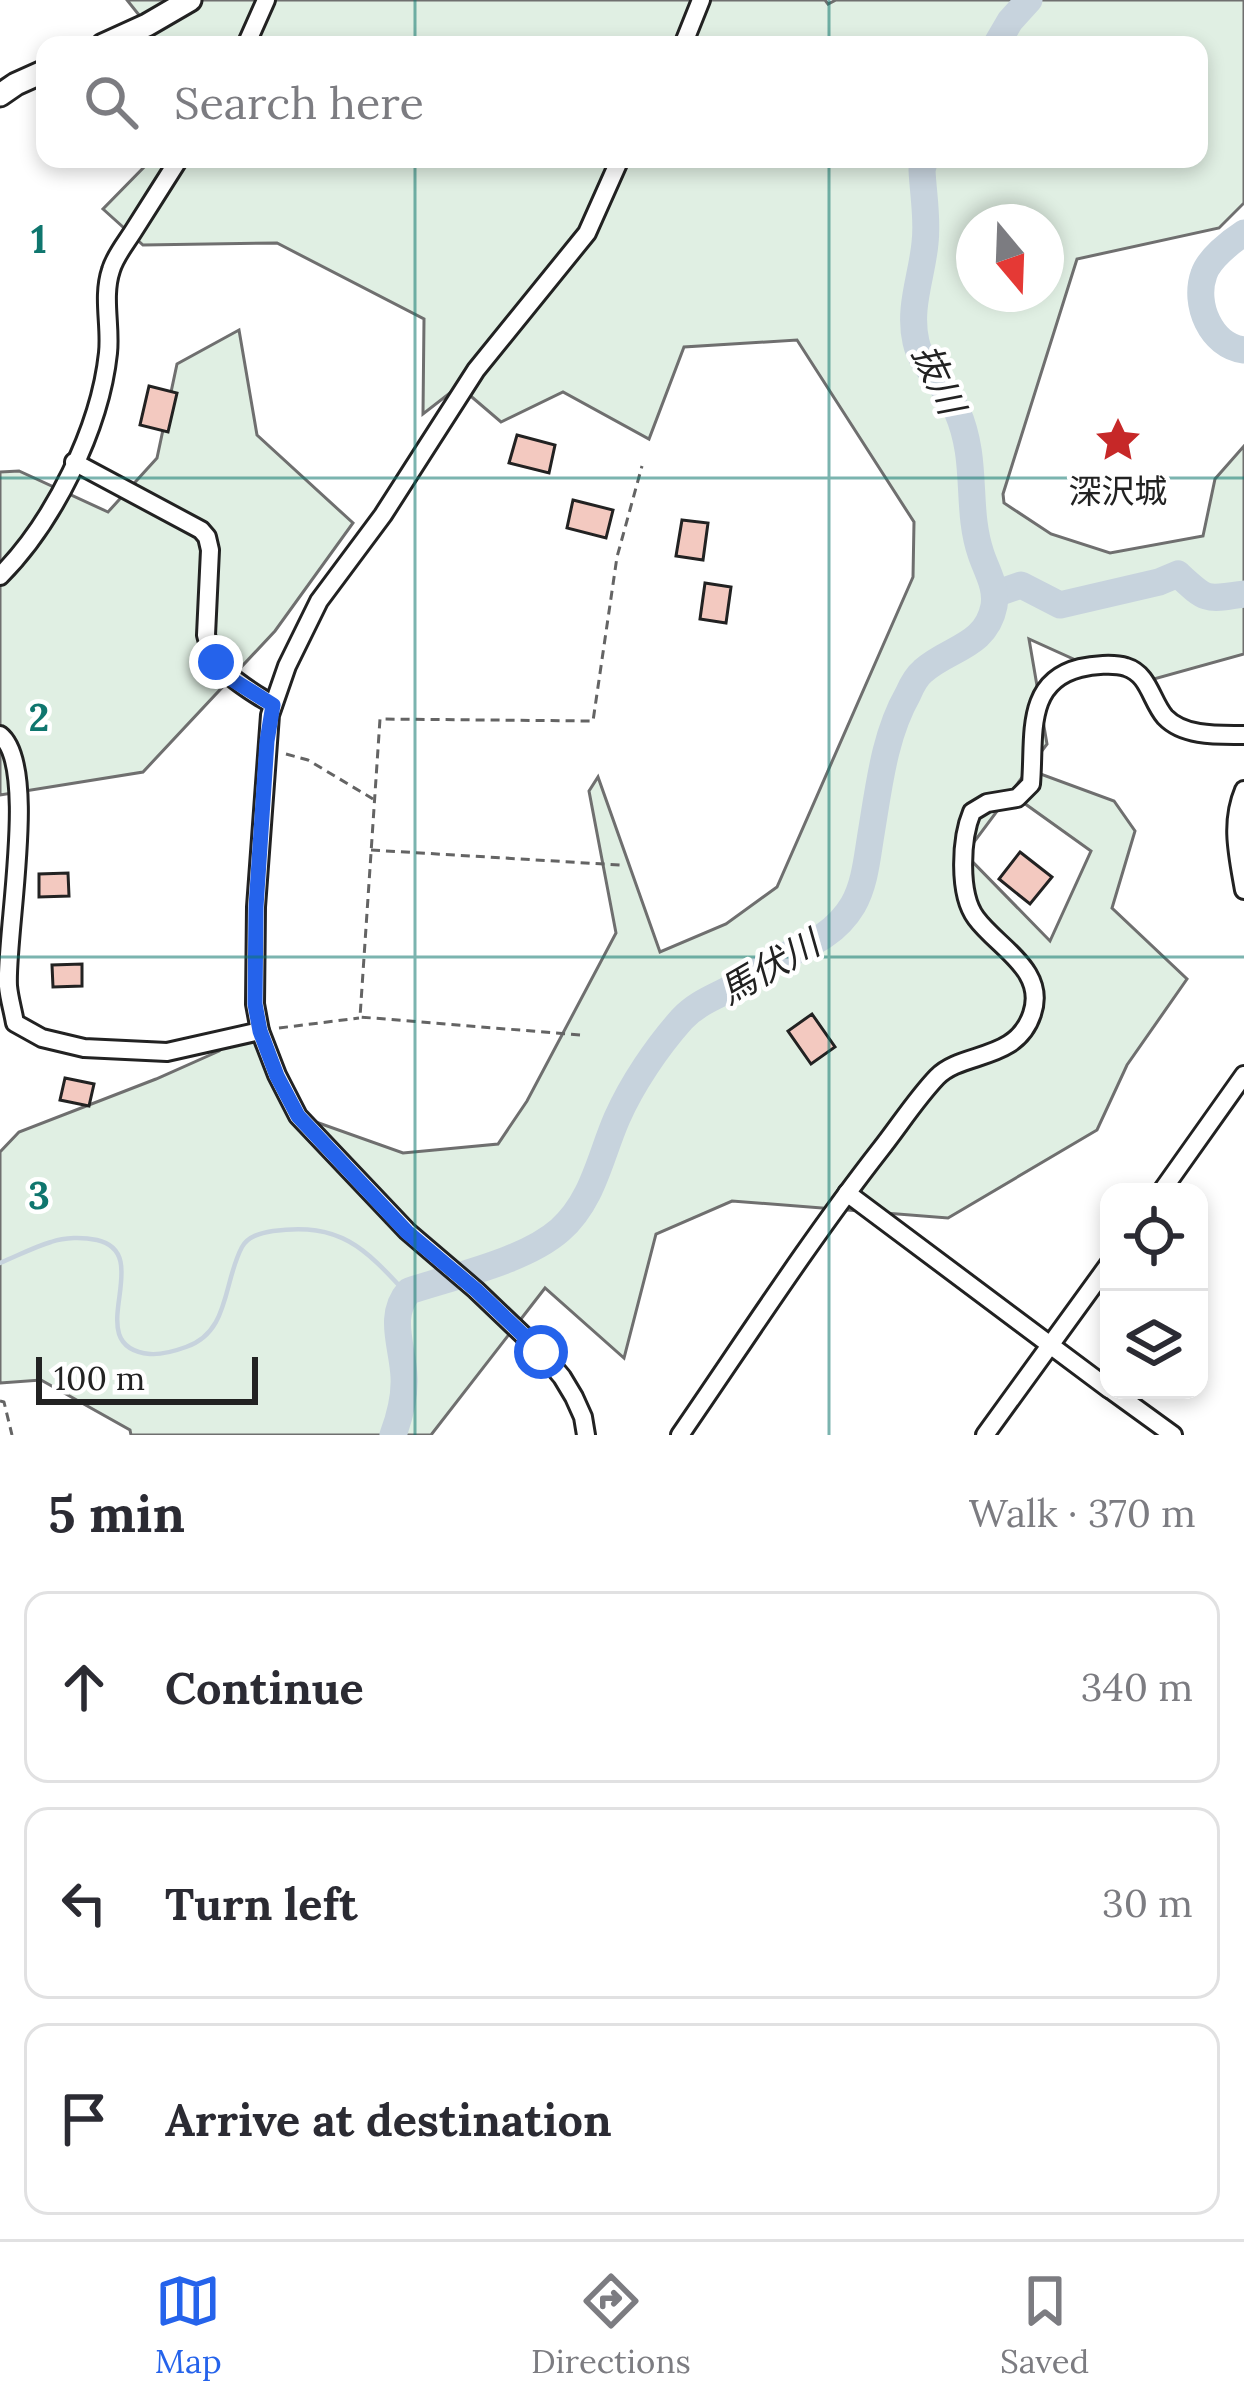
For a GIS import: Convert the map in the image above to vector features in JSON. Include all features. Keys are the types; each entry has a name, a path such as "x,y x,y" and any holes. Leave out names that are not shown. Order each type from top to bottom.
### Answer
{"main road":[{"path":"124,36 190,0"},
{"path":"0,95 36,75"}],"street":[{"path":"250,36 266,0"},
{"path":"686,36 701,0"},
{"path":"0,576 45,520 74,463 102,387 109,350 106,290 112,266 173,168"},
{"path":"586,1435 583,1418 562,1377 541,1352 407,1232 298,1116 260,1031 255,1004 256,907 267,749 273,705 287,666 319,601 383,515 476,370 587,233 616,168"},
{"path":"74,463 207,537 209,648 233,680 273,705"},
{"path":"686,1433 847,1192 940,1072 1012,1043 1028,1025 1036,998 1034,985 1023,964 976,918 966,901 964,832 972,812 987,803 1017,798 1031,784 1037,702 1049,681 1089,666 1126,666 1144,680 1165,717 1184,730 1244,735"},
{"path":"0,736 9,742 15,759 19,797 8,985 15,1023 41,1038 84,1048 166,1052 260,1031"},
{"path":"1244,790 1235,824 1244,890"},
{"path":"1167,1183 1244,1075"},
{"path":"847,1192 1100,1382"},
{"path":"985,1435 1100,1277"},
{"path":"1124,1399 1174,1435"}],"path":[{"path":"360,1017 380,719 593,721 617,557 642,466"},
{"path":"267,749 308,760 374,800"},
{"path":"371,850 620,865"},
{"path":"260,1031 360,1017 580,1035"},
{"path":"0,1401 12,1435"}],"green space":[{"path":"127,0 259,0 243,36 150,36"},
{"path":"262,0 825,0 828,4 836,0 1244,0 1244,203 1219,228 1077,259 1064,300 1064,204 956,204 956,312 1060,312 1004,503 1051,534 1110,553 1203,536 1215,479 1244,446 1244,654 1154,679 1089,666 1029,639 1047,744 965,854 1050,941 1091,851 1017,798 1038,773 1114,801 1135,831 1112,908 1187,979 1127,1065 1097,1130 948,1218 732,1201 656,1234 624,1358 545,1288 431,1435 131,1435 130,1430 41,1380 0,1383 0,1152 19,1132 219,1051 250,1025 299,1116 403,1153 498,1144 527,1101 616,933 589,791 598,777 660,952 726,924 777,887 913,577 914,522 797,340 684,347 649,439 563,392 501,422 459,386 423,414 424,319 277,243 143,245 103,209 143,168 1208,168 1208,36 248,36"},
{"path":"239,330 257,435 353,523 275,631 143,772 0,795 0,472 19,471 108,512 157,458 177,364"}],"building":[{"path":"149,386 177,393 168,432 140,425"},
{"path":"517,435 555,445 549,473 509,463"},
{"path":"573,500 613,510 606,538 567,528"},
{"path":"682,520 708,523 703,560 676,556"},
{"path":"705,583 731,587 726,623 700,619"},
{"path":"1020,852 1052,877 1030,904 999,879"},
{"path":"68,873 69,896 39,897 39,874"},
{"path":"82,964 82,986 53,987 52,965"},
{"path":"812,1014 835,1047 811,1064 788,1031"},
{"path":"65,1078 94,1084 89,1106 60,1100"}],"waterway":[{"name":"抜川","path":"1001,36 1029,0"},
{"name":"馬伏川","path":"393,1435 404,1384 397,1321 409,1291 509,1259 560,1230 588,1192 630,1092 682,1019 818,939 845,916 863,880 883,762 912,685 933,663 975,639 990,620 994,592 976,536 964,430 953,402 919,352 914,329 926,234 923,168"},
{"name":"馬伏川","path":"1244,233 1210,263 1201,286 1207,322 1222,341 1244,350"},
{"name":"馬伏川","path":"995,594 1021,585 1060,605 1178,574 1207,596 1244,594"},
{"path":"0,1263 68,1238 97,1240 114,1249 121,1263 119,1335 129,1348 150,1354 186,1347 211,1330 242,1247 264,1233 296,1229 334,1235 363,1251 407,1294"}],"place":[{"name":"深沢城","path":"1118,440"}],"route":[{"path":"216,662 233,680 273,705 256,907 255,1004 277,1076 298,1116 407,1232 541,1352"}]}
